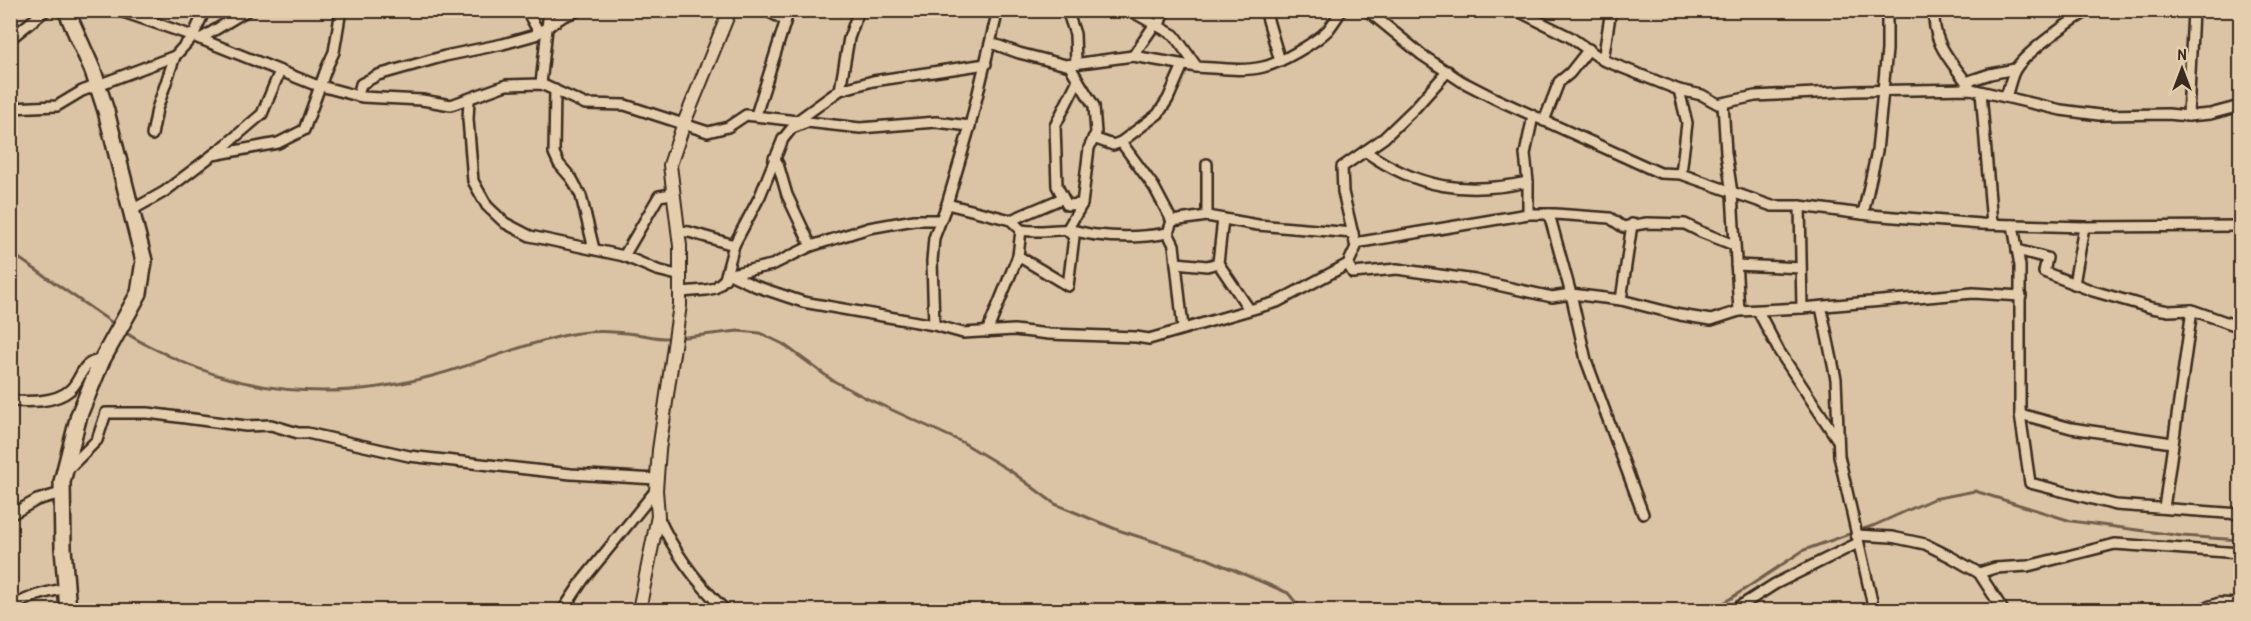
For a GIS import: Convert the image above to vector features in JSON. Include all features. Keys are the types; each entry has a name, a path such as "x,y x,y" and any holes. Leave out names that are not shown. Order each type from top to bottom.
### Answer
{"main road":[{"path":"66,10 106,111 144,261 139,293 106,353 79,415 61,493 68,610"}],"street":[{"path":"10,39 46,10"},
{"path":"117,10 197,37 322,86 358,96 422,100 451,105 506,86 541,84 585,104 625,105 708,132 728,127 746,115 796,121 807,118 860,128 936,122 970,126"},
{"path":"197,37 205,10"},
{"path":"10,108 57,106 97,85 176,56 197,37 248,10"},
{"path":"213,155 278,143 304,130 334,52 340,10"},
{"path":"526,10 543,30"},
{"path":"541,84 543,30 549,10"},
{"path":"358,96 361,84 378,75 445,56 503,45 543,30 564,16 580,10"},
{"path":"639,610 658,516 656,485 680,292 679,231 672,194 670,165 684,123 730,10"},
{"path":"756,115 787,15 765,10"},
{"path":"840,90 849,38 859,10"},
{"path":"934,325 932,261 934,238 947,204 970,126 998,10"},
{"path":"1067,10 1075,34 1073,64 1078,80 1094,106 1096,133 1089,148 1082,204 1067,230"},
{"path":"1129,10 1174,35 1197,67"},
{"path":"1133,56 1157,25 1164,10"},
{"path":"1265,10 1280,61"},
{"path":"1367,10 1422,54 1486,94 1660,173 1681,174 1772,206 1800,206 1863,214 2013,225 2241,226"},
{"path":"1516,10 1589,49 1603,60 1679,90 1702,95 1718,104 1755,96 1969,86 1990,74 2015,69"},
{"path":"1603,60 1611,10"},
{"path":"1863,214 1877,151 1887,50 1887,10"},
{"path":"1934,10 1933,26 1939,45 1969,86 1981,92 2061,110 2099,115 2188,116 2210,114 2241,106"},
{"path":"2188,116 2193,10"},
{"path":"2006,97 2015,69 2041,44 2086,11"},
{"path":"991,43 1018,53 1073,64 1133,56 1197,67 1248,69 1264,67 1280,61 1310,43 1328,30 1338,12"},
{"path":"1544,121 1559,82 1570,73 1589,49"},
{"path":"152,135 157,109 176,56"},
{"path":"680,292 715,288 722,284 729,274 734,245 760,196 783,139 792,128 840,90 873,81 986,64"},
{"path":"1094,138 1113,145 1121,142 1158,114 1168,99 1183,65"},
{"path":"132,210 164,192 262,114 280,71"},
{"path":"729,274 755,286 803,302 934,325 963,333 1014,330 1149,339 1277,302 1348,264 1356,247 1343,192 1342,167 1384,138 1448,71"},
{"path":"1078,80 1055,126 1058,186 1067,205 1082,204"},
{"path":"555,90 554,153 581,196 594,249"},
{"path":"1679,90 1687,123 1681,174"},
{"path":"1981,92 1988,152 1992,224"},
{"path":"469,100 470,166 473,182 487,206 505,223 530,236 624,256 657,270 681,276"},
{"path":"1723,103 1726,153 1732,193 1739,311"},
{"path":"1528,214 1525,154 1533,116"},
{"path":"781,120 783,139"},
{"path":"1121,142 1154,187 1172,221 1168,233 1174,245 1183,328"},
{"path":"1365,151 1413,177 1452,189 1503,187 1528,182"},
{"path":"774,158 787,195 811,246"},
{"path":"1207,164 1207,216"},
{"path":"624,256 659,196 672,194"},
{"path":"1011,220 1063,198"},
{"path":"947,204 1011,220 1021,230 1036,232 1067,230 1126,237 1168,233"},
{"path":"1800,206 1802,308"},
{"path":"1172,221 1207,216 1354,238 1528,214 1549,214 1610,218 1623,227 1632,224 1685,224 1734,245"},
{"path":"1549,214 1586,360 1643,514"},
{"path":"1223,219 1218,263 1248,309"},
{"path":"729,274 772,265 811,246 869,228 914,220 940,220"},
{"path":"1621,300 1632,224"},
{"path":"2013,225 2020,266 2020,414 2030,483 2116,505 2241,514"},
{"path":"2074,284 2084,227"},
{"path":"987,332 1018,256 1021,230"},
{"path":"1018,256 1068,286 1074,237 1067,230"},
{"path":"679,231 734,245"},
{"path":"2017,250 2047,258 2044,272 2074,284 2152,308 2169,311 2192,310 2241,327"},
{"path":"1176,263 1207,266 1218,263"},
{"path":"1348,264 1353,273 1397,269 1475,280 1552,297 1571,294 1621,300 1680,315 1711,320 1739,311 1821,307 1973,293 2021,296"},
{"path":"1736,265 1801,268"},
{"path":"1821,307 1836,379 1839,456 1874,610"},
{"path":"2164,508 2192,310"},
{"path":"1758,311 1779,351 1838,441"},
{"path":"10,401 43,401 62,395 70,390 86,365 106,353"},
{"path":"66,471 97,440 106,414 148,414 246,426 271,425 298,433 308,433 409,456 656,485"},
{"path":"2020,414 2071,428 2172,443"},
{"path":"563,610 583,580 656,485"},
{"path":"10,515 37,500 61,493"},
{"path":"658,516 669,543 709,596 724,610"},
{"path":"1734,610 1774,584 1857,539 1892,537 1925,544 1979,573 2003,610"},
{"path":"1979,573 1995,568 2028,566 2115,543 2241,553"},
{"path":"10,609 40,594 66,588"},
{"path":"2199,610 2219,603 2241,604"}],"waterway":[{"path":"10,252 114,324"},
{"path":"677,338 738,331 760,333 783,344 832,380 962,442 1012,472 1055,504 1118,530 1203,557 1288,593 1302,610"},
{"path":"125,332 169,356 201,370 234,380 267,387 334,391 402,383 436,375 534,343 575,333 609,332 671,338"},
{"path":"1713,610 1804,550 1875,525 1933,499 1975,491 2071,521 2182,536 2240,540"}]}
